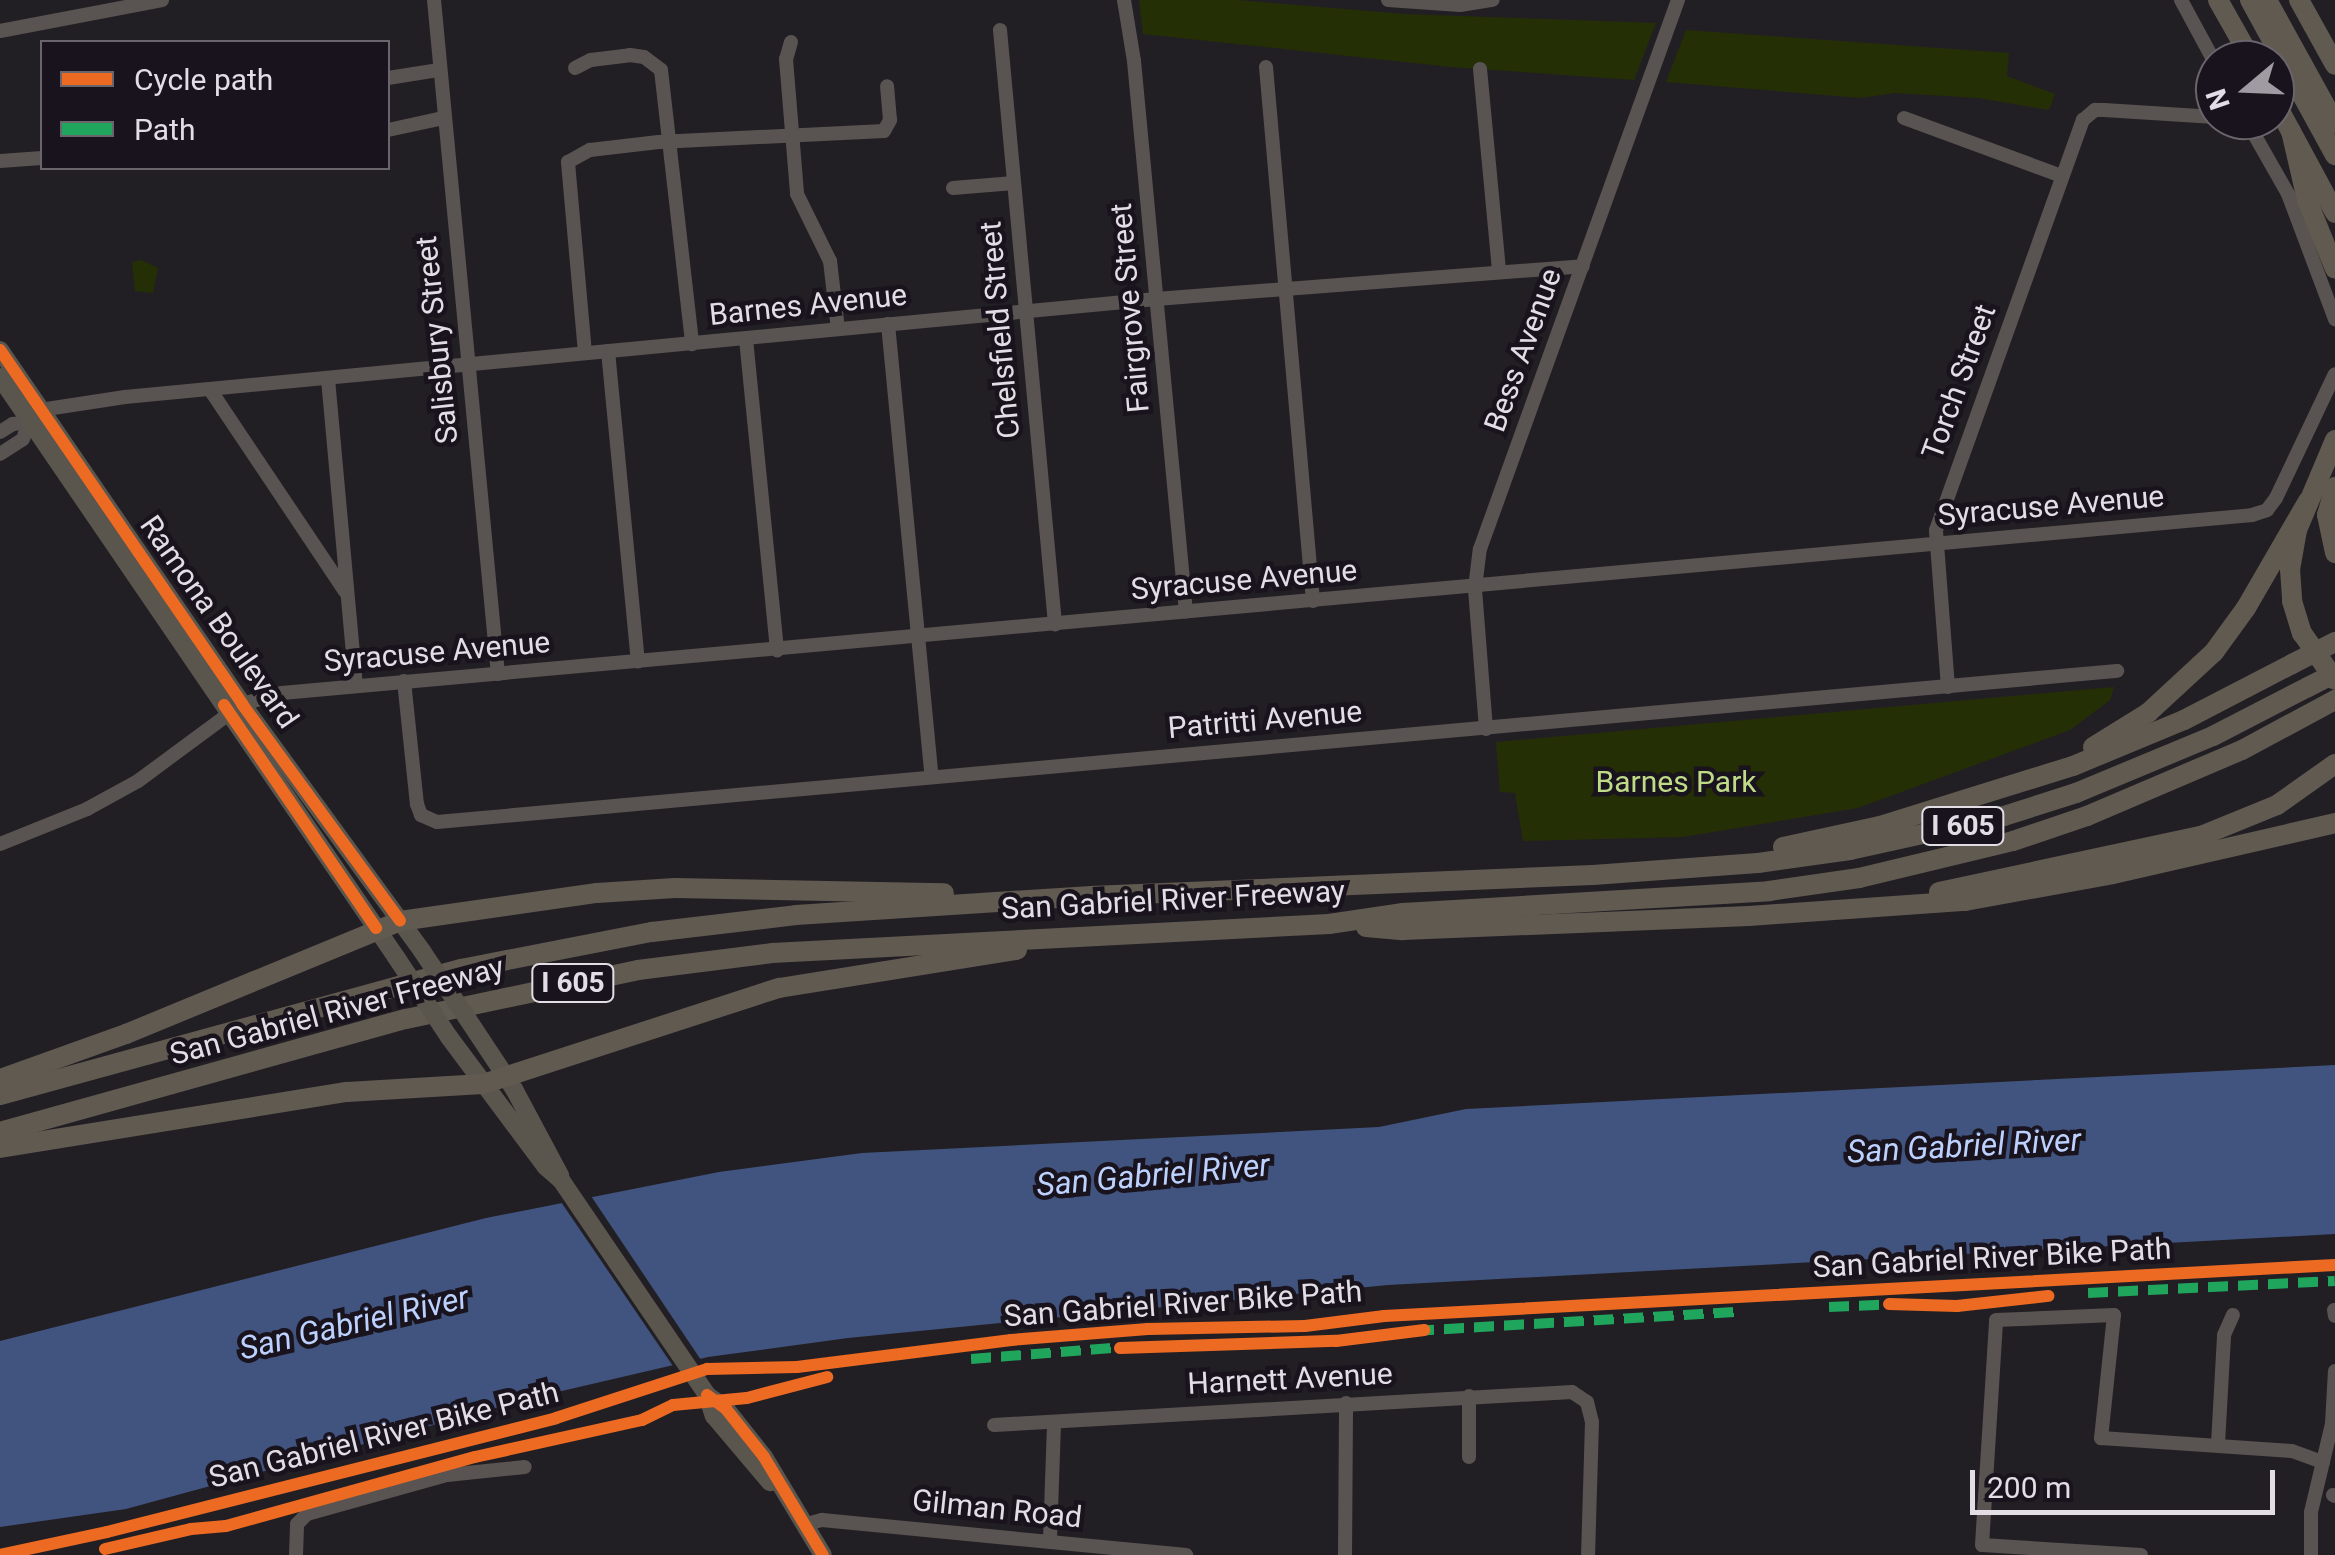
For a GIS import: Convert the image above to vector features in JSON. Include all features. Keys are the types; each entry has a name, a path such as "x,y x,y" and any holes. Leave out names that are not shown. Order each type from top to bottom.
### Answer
{"highway":[{"path":"2218,0 2241,40"},
{"path":"2234,0 2256,40"},
{"path":"2250,0 2335,156"},
{"path":"2266,0 2335,123"},
{"path":"2299,0 2335,65"},
{"path":"2295,111 2335,184"},
{"path":"2295,138 2335,213"},
{"path":"2293,140 2307,200 2335,269"},
{"path":"2335,440 2308,501 2292,551 2292,601 2302,633 2335,677"},
{"path":"2335,488 2327,515 2335,552"},
{"path":"2019,782 2116,735 2196,671 2246,608 2308,501"},
{"path":"1593,875 1833,838 2019,782 2140,740 2335,642"},
{"name":"San Gabriel River Freeway","path":"0,1095 368,993 555,949 796,915 1091,896 1593,875 1832,853 2004,816 2142,768 2335,677"},
{"name":"San Gabriel River Freeway","path":"0,1132 406,1020 638,970 772,953 1330,924 1403,913 1752,893 1859,878 2013,841 2087,816 2161,788 2328,704"},
{"path":"1829,911 2191,840 2256,816 2335,764"},
{"path":"1330,924 1404,930 1829,911 2010,895 2335,823"},
{"path":"0,1079 126,1034 400,921 597,893 675,888 1091,896"},
{"path":"0,1148 347,1092 483,1084 652,1026 779,988 899,966 1162,930"}],"main road":[{"name":"Ramona Boulevard","path":"0,350 35,416 236,709 449,1036 561,1180 703,1389 714,1416 751,1465 780,1491 823,1555"},
{"name":"Ramona Boulevard","path":"0,377 35,416"},
{"name":"Ramona Boulevard","path":"236,709 422,951 507,1078 556,1160 561,1180"}],"street":[{"path":"0,31 162,0"},
{"name":"Salisbury Street","path":"434,0 498,674"},
{"name":"Fairgrove Street","path":"1124,0 1134,61 1186,612"},
{"path":"1388,0 1460,5 1492,0"},
{"name":"Bess Avenue","path":"1486,728 1475,588 1480,549 1678,0"},
{"path":"2180,0 2202,40"},
{"path":"2309,0 2335,48"},
{"name":"Chelsfield Street","path":"1000,30 1055,624"},
{"path":"791,42 786,59 797,194 830,261 838,328"},
{"path":"575,68 591,60 630,55 654,62 665,80 692,344"},
{"path":"1266,67 1313,602"},
{"path":"390,78 439,70"},
{"path":"1480,70 1498,269"},
{"path":"585,353 568,162 590,150 884,131 888,127 888,86"},
{"name":"Torch Street","path":"1948,687 1936,530 2083,120 2095,110 2195,116"},
{"path":"390,130 443,118"},
{"path":"1904,118 2062,176"},
{"path":"2257,140 2288,194 2335,318"},
{"path":"0,161 40,158"},
{"path":"953,188 1014,184"},
{"name":"Barnes Avenue","path":"0,432 35,416 125,397 1156,298 1498,269 1583,266"},
{"path":"888,324 932,778"},
{"path":"746,338 776,650"},
{"path":"608,351 638,662"},
{"name":"Syracuse Avenue","path":"236,709 282,694 404,681 2252,516 2267,510 2335,374"},
{"path":"328,378 356,686"},
{"path":"211,391 348,596"},
{"path":"0,454 23,439 35,416"},
{"name":"Patritti Avenue","path":"404,681 421,815 437,822 2117,671"},
{"path":"0,844 65,819 138,782 236,709"},
{"path":"2141,1555 1982,1545 1996,1320 2114,1315 2101,1438 2292,1450 2323,1462"},
{"path":"2218,1444 2224,1335 2232,1315"},
{"path":"2310,1555 2311,1512 2332,1424 2335,1372"},
{"name":"Harnett Avenue","path":"994,1424 1572,1392 1587,1402 1592,1422 1588,1555"},
{"path":"1469,1396 1469,1458"},
{"path":"1346,1403 1346,1555"},
{"path":"1050,1539 1054,1422"},
{"path":"296,1555 297,1524 307,1514 446,1476 525,1467"},
{"name":"Gilman Road","path":"804,1525 822,1520 1186,1555"}],"green space":[{"path":"1139,0 1237,0 1404,14 1656,23 1634,80 1451,67 1143,34"},
{"path":"1686,30 2009,53 2007,76 2055,94 2049,110 1978,98 1895,93 1861,98 1666,82"},
{"path":"141,260 158,268 153,293 135,291 132,262"},
{"name":"Barnes Park","path":"2114,687 2110,700 2070,730 1858,808 1683,837 1523,841 1515,793 1500,792 1496,742"}],"water":[{"name":"San Gabriel River","path":"2335,1065 2335,1234 1388,1285 848,1338 708,1357 536,1397 126,1509 0,1527 0,1341 486,1218 719,1172 862,1153 1379,1127 1466,1109"}],"pier":[{"path":"589,1193 703,1363 675,1369 559,1199"}],"marked path":[{"path":"2088,1293 2335,1281"},
{"path":"1829,1307 1899,1304"},
{"path":"1414,1331 1734,1312"},
{"path":"971,1359 1125,1347"}],"cycle path":[{"path":"0,350 242,704 400,921"},
{"path":"224,705 376,928"},
{"name":"San Gabriel River Bike Path","path":"0,1555 107,1532 556,1418 707,1369 797,1367 1011,1340 1148,1329 1305,1326 1384,1316 2335,1265"},
{"path":"1889,1304 1957,1306 2048,1296"},
{"path":"1120,1348 1336,1341 1424,1330"},
{"path":"105,1549 191,1529 226,1526 475,1457 642,1420 673,1405 747,1398 827,1377"},
{"path":"707,1395 726,1409 764,1457 823,1555"}]}
